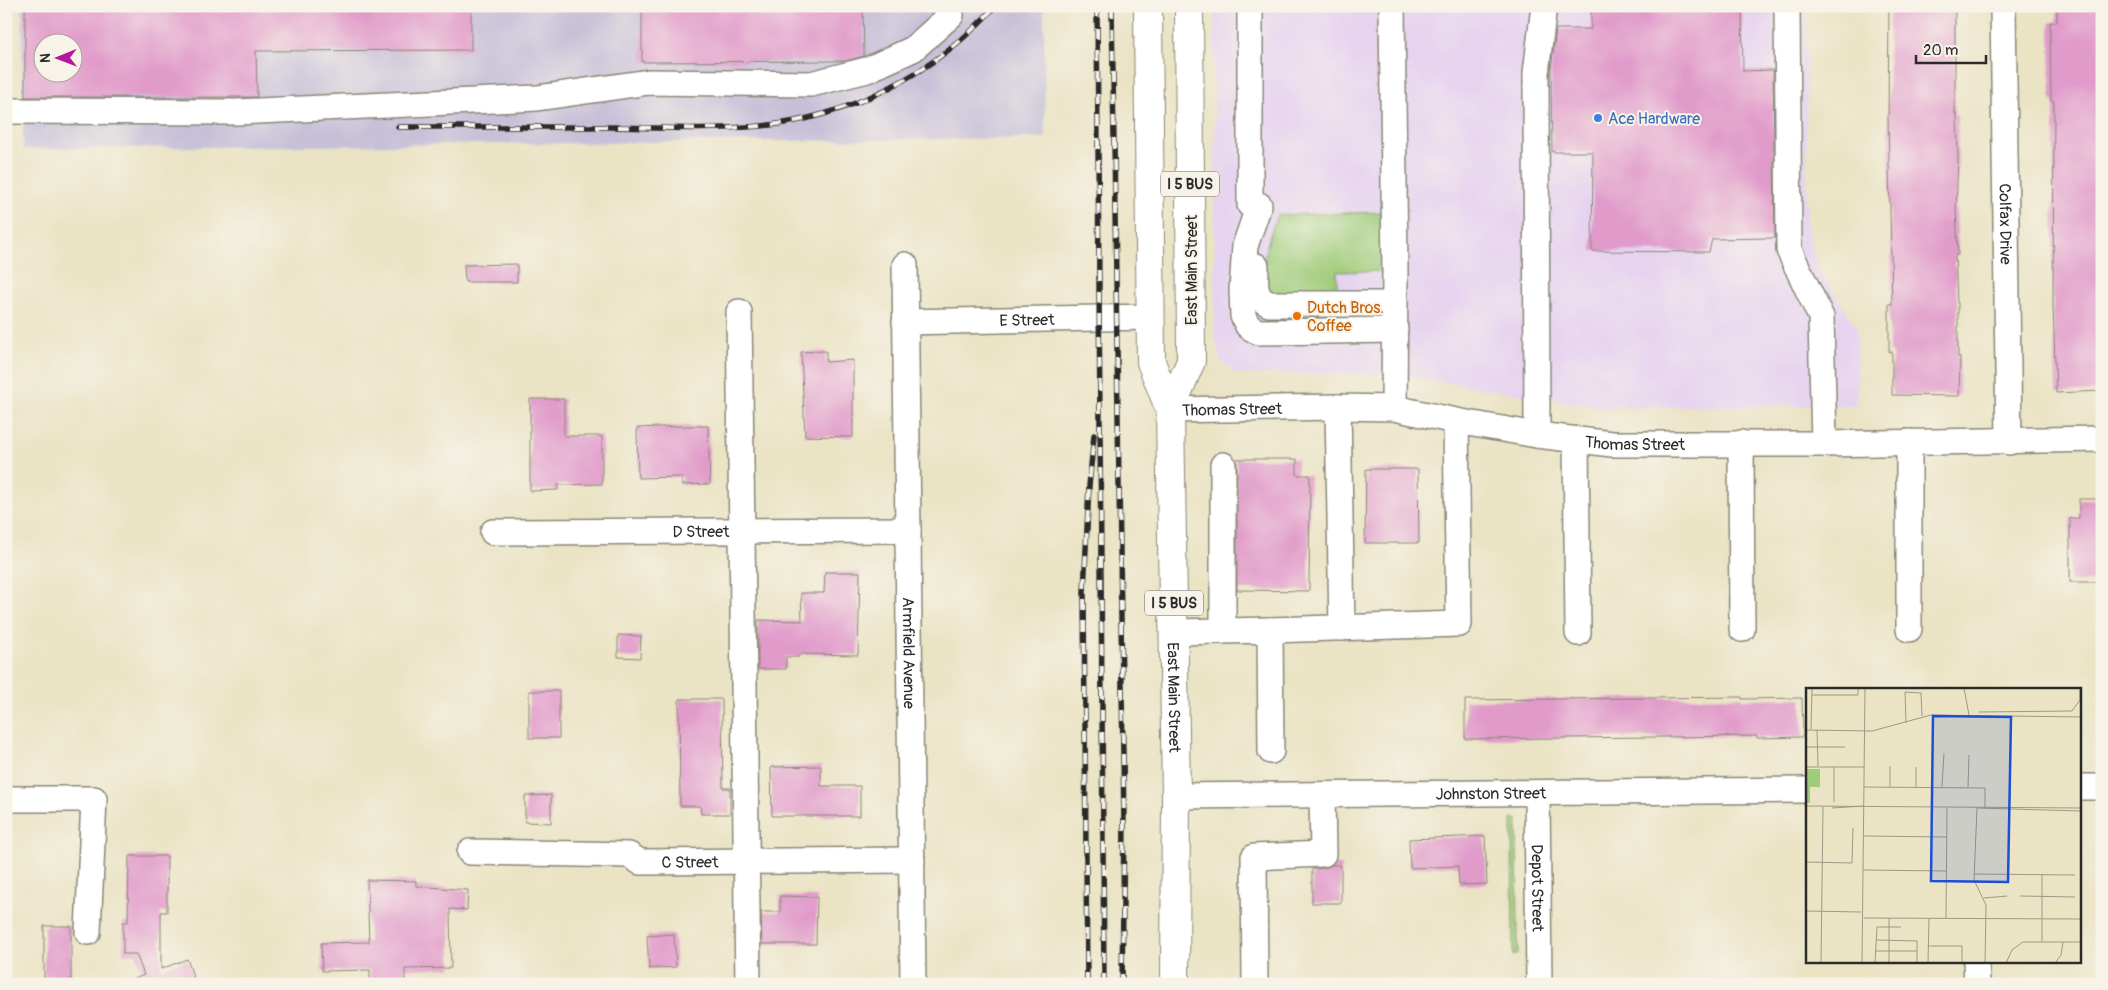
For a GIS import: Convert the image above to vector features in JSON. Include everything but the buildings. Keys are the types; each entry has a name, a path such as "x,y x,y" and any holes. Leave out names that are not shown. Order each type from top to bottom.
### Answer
{"main road":[{"name":"East Main Street","path":"1148,6 1151,362 1170,410 1176,796 1175,984"},
{"name":"East Main Street","path":"1170,410 1191,361 1189,6"}],"street":[{"path":"1250,6 1261,205 1256,263 1256,291 1260,300 1269,304 1395,304"},
{"path":"1392,6 1395,304 1394,408"},
{"path":"1537,435 1536,73 1544,6"},
{"path":"1787,6 1789,250 1821,317 1824,444"},
{"name":"Colfax Drive","path":"2003,6 2009,442"},
{"path":"6,111 237,112 537,98 649,82 811,84 867,70 913,49 951,15"},
{"path":"1261,205 1245,246 1242,290 1243,316 1248,326 1258,332 1395,330"},
{"name":"Armfield Avenue","path":"905,265 913,984"},
{"path":"739,312 748,984"},
{"name":"E Street","path":"905,322 1151,316"},
{"path":"1338,407 1342,628"},
{"name":"Thomas Street","path":"1170,410 1394,408 1537,435 1612,444 1824,444 2102,439"},
{"path":"1174,632 1459,624 1456,421"},
{"path":"1576,440 1578,633"},
{"path":"1909,442 1909,629"},
{"path":"1741,443 1742,629"},
{"path":"1223,465 1223,631"},
{"name":"D Street","path":"493,532 908,530"},
{"path":"1270,630 1271,751"},
{"path":"2080,787 2102,787"},
{"name":"Johnston Street","path":"1176,796 1806,790"},
{"name":"Depot Street","path":"1538,793 1539,984"},
{"path":"1255,984 1254,857 1323,854 1322,795"},
{"path":"6,799 94,799 88,932"},
{"name":"C Street","path":"470,852 629,855 640,862 912,860"},
{"path":"1976,962 1977,984"}],"shaded area":[{"path":"22,6 1044,6 1045,138 23,149"},
{"path":"1214,6 1806,6 1807,225 1816,264 1857,328 1857,405 1600,407 1394,374 1238,374 1220,360 1215,336"}],"green space":[{"path":"1383,212 1382,271 1337,272 1337,295 1266,293 1263,265 1269,238 1277,215"},
{"path":"1512,819 1517,819 1518,954 1513,956"}],"railway":[{"path":"398,127 706,128 761,126 794,121 858,102 889,88 919,71 972,30 995,6"},
{"path":"1097,6 1104,984"},
{"path":"1112,6 1124,823 1122,984"},
{"path":"1087,984 1084,592 1089,486 1094,435"}],"place":[{"name":"Ace Hardware","path":"1598,118"},
{"name":"Dutch Bros. Coffee","path":"1297,316"}]}
